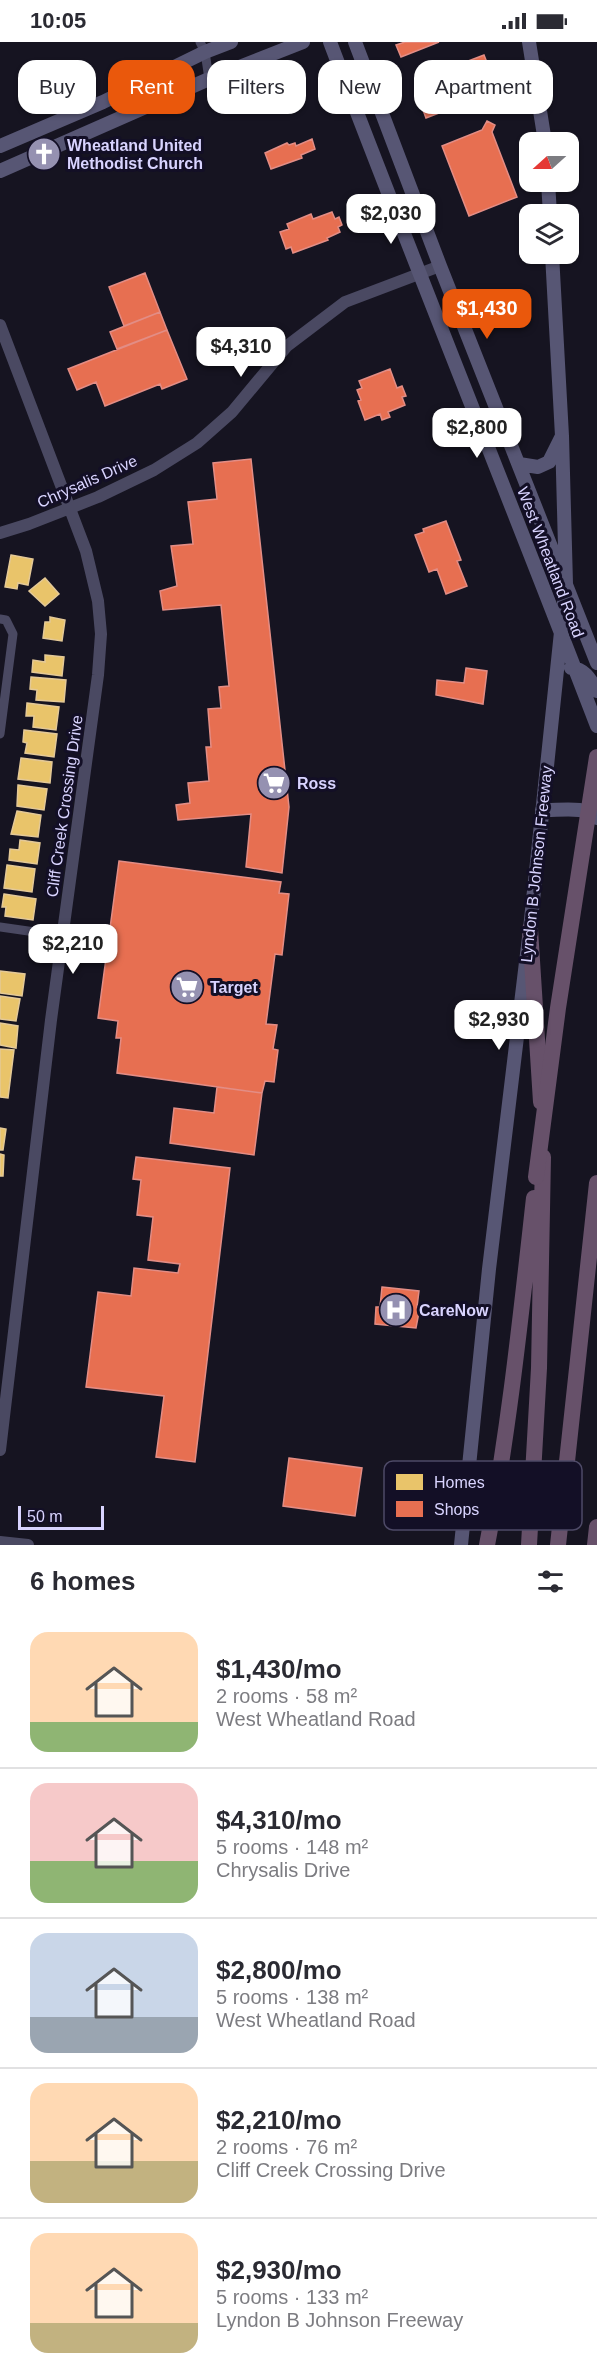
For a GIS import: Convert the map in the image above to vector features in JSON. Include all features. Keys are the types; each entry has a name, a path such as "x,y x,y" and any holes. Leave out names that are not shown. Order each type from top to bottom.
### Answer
{"highway":[{"path":"502,1461 516,1362 536,1177 558,1008 597,757"},
{"path":"530,929 540,1080 544,1193 534,1461"},
{"path":"567,1461 597,1183"},
{"path":"595,1545 597,1527"},
{"path":"487,1545 490,1530"},
{"path":"529,1545 530,1530"},
{"path":"558,1545 560,1530"}],"main road":[{"path":"0,146 103,102 202,47 231,42"},
{"path":"257,60 303,42"},
{"name":"West Wheatland Road","path":"330,42 419,275 597,726"},
{"name":"West Wheatland Road","path":"355,42 440,266 597,663"},
{"path":"529,42 543,132"},
{"path":"0,171 207,80"},
{"name":"Lyndon B Johnson Freeway","path":"470,1461 489,1269 530,929 566,584 562,436 553,264"},
{"path":"519,464 538,467 549,462 562,436"},
{"path":"556,669 575,668 588,675 597,691"},
{"path":"542,810 580,811 594,815 597,819"},
{"name":"Lyndon B Johnson Freeway","path":"461,1545 463,1530"}],"street":[{"path":"202,47 207,70"},
{"name":"Chrysalis Drive","path":"0,533 29,524 124,486 197,442 232,412 287,346 345,302 440,266"},
{"name":"Cliff Creek Crossing Drive","path":"0,325 86,551 98,601 101,634 98,675 63,936 0,1450"},
{"path":"0,734 13,634 12,628 3,620"},
{"path":"0,927 63,936"},
{"path":"0,1542 28,1545"}],"building: Homes":[{"path":"11,555 33,559 28,585 18,583 17,589 5,587"},
{"path":"45,578 59,594 45,606 29,591"},
{"path":"50,617 65,620 62,641 43,638 45,622 50,622"},
{"path":"45,655 64,657 62,676 32,672 33,660 45,662"},
{"path":"31,677 66,680 64,702 36,700 37,690 30,689"},
{"path":"27,703 59,707 56,730 33,727 34,716 26,716"},
{"path":"24,730 57,734 54,757 25,753 27,743 23,742"},
{"path":"21,758 52,762 50,783 18,779"},
{"path":"18,785 47,789 44,810 17,806"},
{"path":"17,811 41,815 38,837 11,834"},
{"path":"20,840 40,843 37,864 9,860 10,849 19,850"},
{"path":"7,865 35,869 32,892 4,888"},
{"path":"4,894 36,899 33,920 5,916 6,907 2,907"},
{"path":"0,971 25,974 22,996 0,993"},
{"path":"0,996 20,999 16,1021 0,1019"},
{"path":"0,1023 18,1026 16,1048 0,1045"},
{"path":"0,1049 14,1050 8,1098 0,1097"},
{"path":"0,1128 6,1129 3,1150 0,1150"},
{"path":"0,1154 4,1155 3,1176 0,1176"}],"building: Shops":[{"path":"405,42 439,42 401,57 396,45"},
{"path":"484,55 486,60 471,60"},
{"path":"424,114 436,114 426,118"},
{"path":"487,121 495,125 492,132 517,197 469,216 442,146 482,130"},
{"path":"312,139 315,149 301,155 302,158 271,169 265,153 287,143 289,145 295,143 296,146"},
{"path":"332,212 335,219 339,217 342,225 338,227 340,232 327,238 328,240 293,253 291,247 286,249 280,232 289,229 287,224 311,214 313,219"},
{"path":"145,273 160,312 124,326 109,287"},
{"path":"160,312 167,330 117,349 110,332"},
{"path":"167,330 187,379 162,389 160,384 105,406 96,382 77,390 68,369"},
{"path":"390,369 397,388 402,386 406,396 402,397 405,405 388,412 390,417 382,420 380,414 365,420 358,401 361,400 357,390 362,388 359,381"},
{"path":"251,459 289,807 282,873 246,867 251,814 178,820 176,805 190,803 188,783 209,781 206,747 211,747 208,709 221,708 219,687 229,686 221,605 163,610 160,591 177,586 171,546 193,544 188,502 217,499 213,463"},
{"path":"446,521 461,560 457,561 467,586 446,594 437,569 429,572 415,535 424,532 423,529"},
{"path":"466,668 487,671 483,704 436,695 437,680 464,683"},
{"name":"Target","path":"119,861 281,882 279,893 289,894 282,955 275,954 266,1024 277,1025 273,1049 278,1050 274,1082 265,1081 262,1093 117,1073 121,1038 116,1038 118,1021 98,1018"},
{"path":"217,1087 262,1093 254,1155 170,1143 174,1108 214,1113"},
{"path":"136,1157 230,1168 195,1462 156,1457 164,1396 86,1387 98,1292 131,1296 134,1268 178,1273 180,1264 148,1260 153,1217 137,1215 141,1180 133,1179"},
{"path":"382,1287 419,1291 417,1307 420,1307 416,1328 375,1324 376,1307 380,1307"},
{"path":"289,1458 362,1468 355,1516 283,1506"}],"place":[{"name":"Wheatland United Methodist Church","path":"44,154"},
{"name":"Ross","path":"274,783"},
{"name":"Target","path":"187,987"},
{"name":"CareNow","path":"396,1310"}]}
